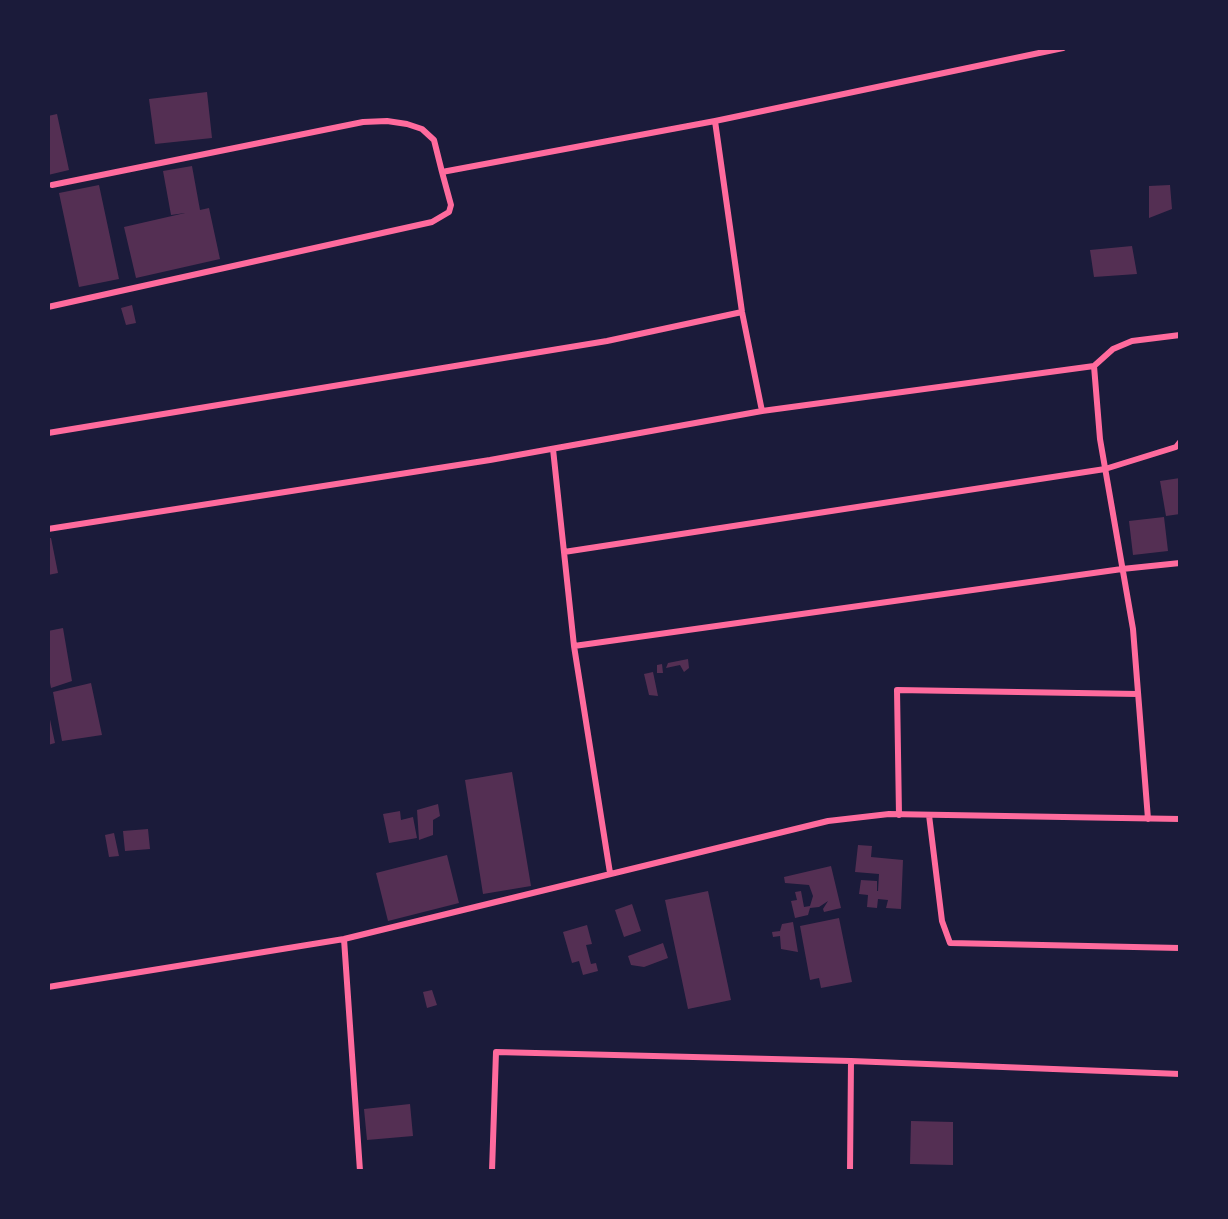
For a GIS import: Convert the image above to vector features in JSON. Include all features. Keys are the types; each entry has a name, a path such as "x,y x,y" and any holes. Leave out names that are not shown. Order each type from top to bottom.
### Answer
{"street":[{"path":"442,172 715,121 1063,48"},
{"path":"48,307 432,222 449,212 451,205 434,140 422,129 407,123 387,121 363,122 52,185"},
{"path":"715,121 742,312 762,411"},
{"path":"48,433 607,340 742,312"},
{"path":"48,529 553,449 762,411 1094,366 1113,349 1132,341 1180,334"},
{"path":"1094,366 1095,398 1132,630 1148,819"},
{"path":"564,552 1106,469 1176,447 1180,442"},
{"path":"553,449 574,646 610,873"},
{"path":"574,646 1122,568 1180,563"},
{"path":"899,814 897,690 1138,694"},
{"path":"48,987 344,939 828,821 899,814 1180,819"},
{"path":"929,815 942,921 950,943 1180,948"},
{"path":"344,939 360,1171"},
{"path":"492,1171 496,1052 851,1061 1180,1074"},
{"path":"850,1171 851,1061"}],"building":[{"path":"207,92 212,138 155,144 149,99"},
{"path":"57,114 69,170 48,175 48,116"},
{"path":"192,166 200,210 209,208 220,259 136,278 124,227 185,213 171,215 163,171"},
{"path":"99,185 119,279 79,287 59,193"},
{"path":"1170,185 1172,209 1149,218 1149,186"},
{"path":"1132,246 1137,274 1094,277 1090,250"},
{"path":"132,305 136,323 126,325 121,308"},
{"path":"1180,478 1180,514 1166,516 1160,481"},
{"path":"1164,517 1168,551 1133,555 1129,521"},
{"path":"48,538 51,538 58,573 48,575"},
{"path":"63,628 72,681 51,688 48,672 48,631"},
{"path":"688,659 689,668 684,672 680,665 666,668 668,663"},
{"path":"662,664 663,673 657,673 657,665"},
{"path":"653,672 658,696 649,695 644,674"},
{"path":"91,683 102,735 62,741 53,692"},
{"path":"48,710 55,743 48,745"},
{"path":"512,772 531,886 483,894 465,780"},
{"path":"438,804 440,816 433,820 433,835 419,840 417,810"},
{"path":"400,811 401,820 413,817 417,838 389,843 383,814"},
{"path":"148,829 150,849 125,851 123,831"},
{"path":"114,833 119,856 109,857 105,835"},
{"path":"858,845 872,846 871,857 903,860 901,909 886,908 888,900 878,899 877,908 867,907 868,895 859,894 861,880 877,881 878,891 879,874 855,872"},
{"path":"447,855 459,903 388,921 376,873"},
{"path":"831,866 841,908 824,912 823,909 828,901 819,907 810,908 808,915 795,918 791,901 797,900 795,892 801,891 804,907 810,906 813,896 809,885 785,883 784,877"},
{"path":"708,891 731,1000 688,1009 665,900"},
{"path":"632,904 641,931 624,937 615,910"},
{"path":"839,918 852,982 821,988 819,978 810,980 800,926"},
{"path":"793,922 798,952 781,949 780,936 773,937 772,932 780,931 782,924"},
{"path":"587,925 592,944 586,945 591,964 596,963 598,971 583,975 579,961 572,963 563,932"},
{"path":"663,943 668,958 644,967 631,965 628,956"},
{"path":"432,990 437,1005 427,1008 423,992"},
{"path":"410,1104 413,1136 367,1140 364,1109"},
{"path":"911,1121 953,1122 953,1165 910,1164"}]}
